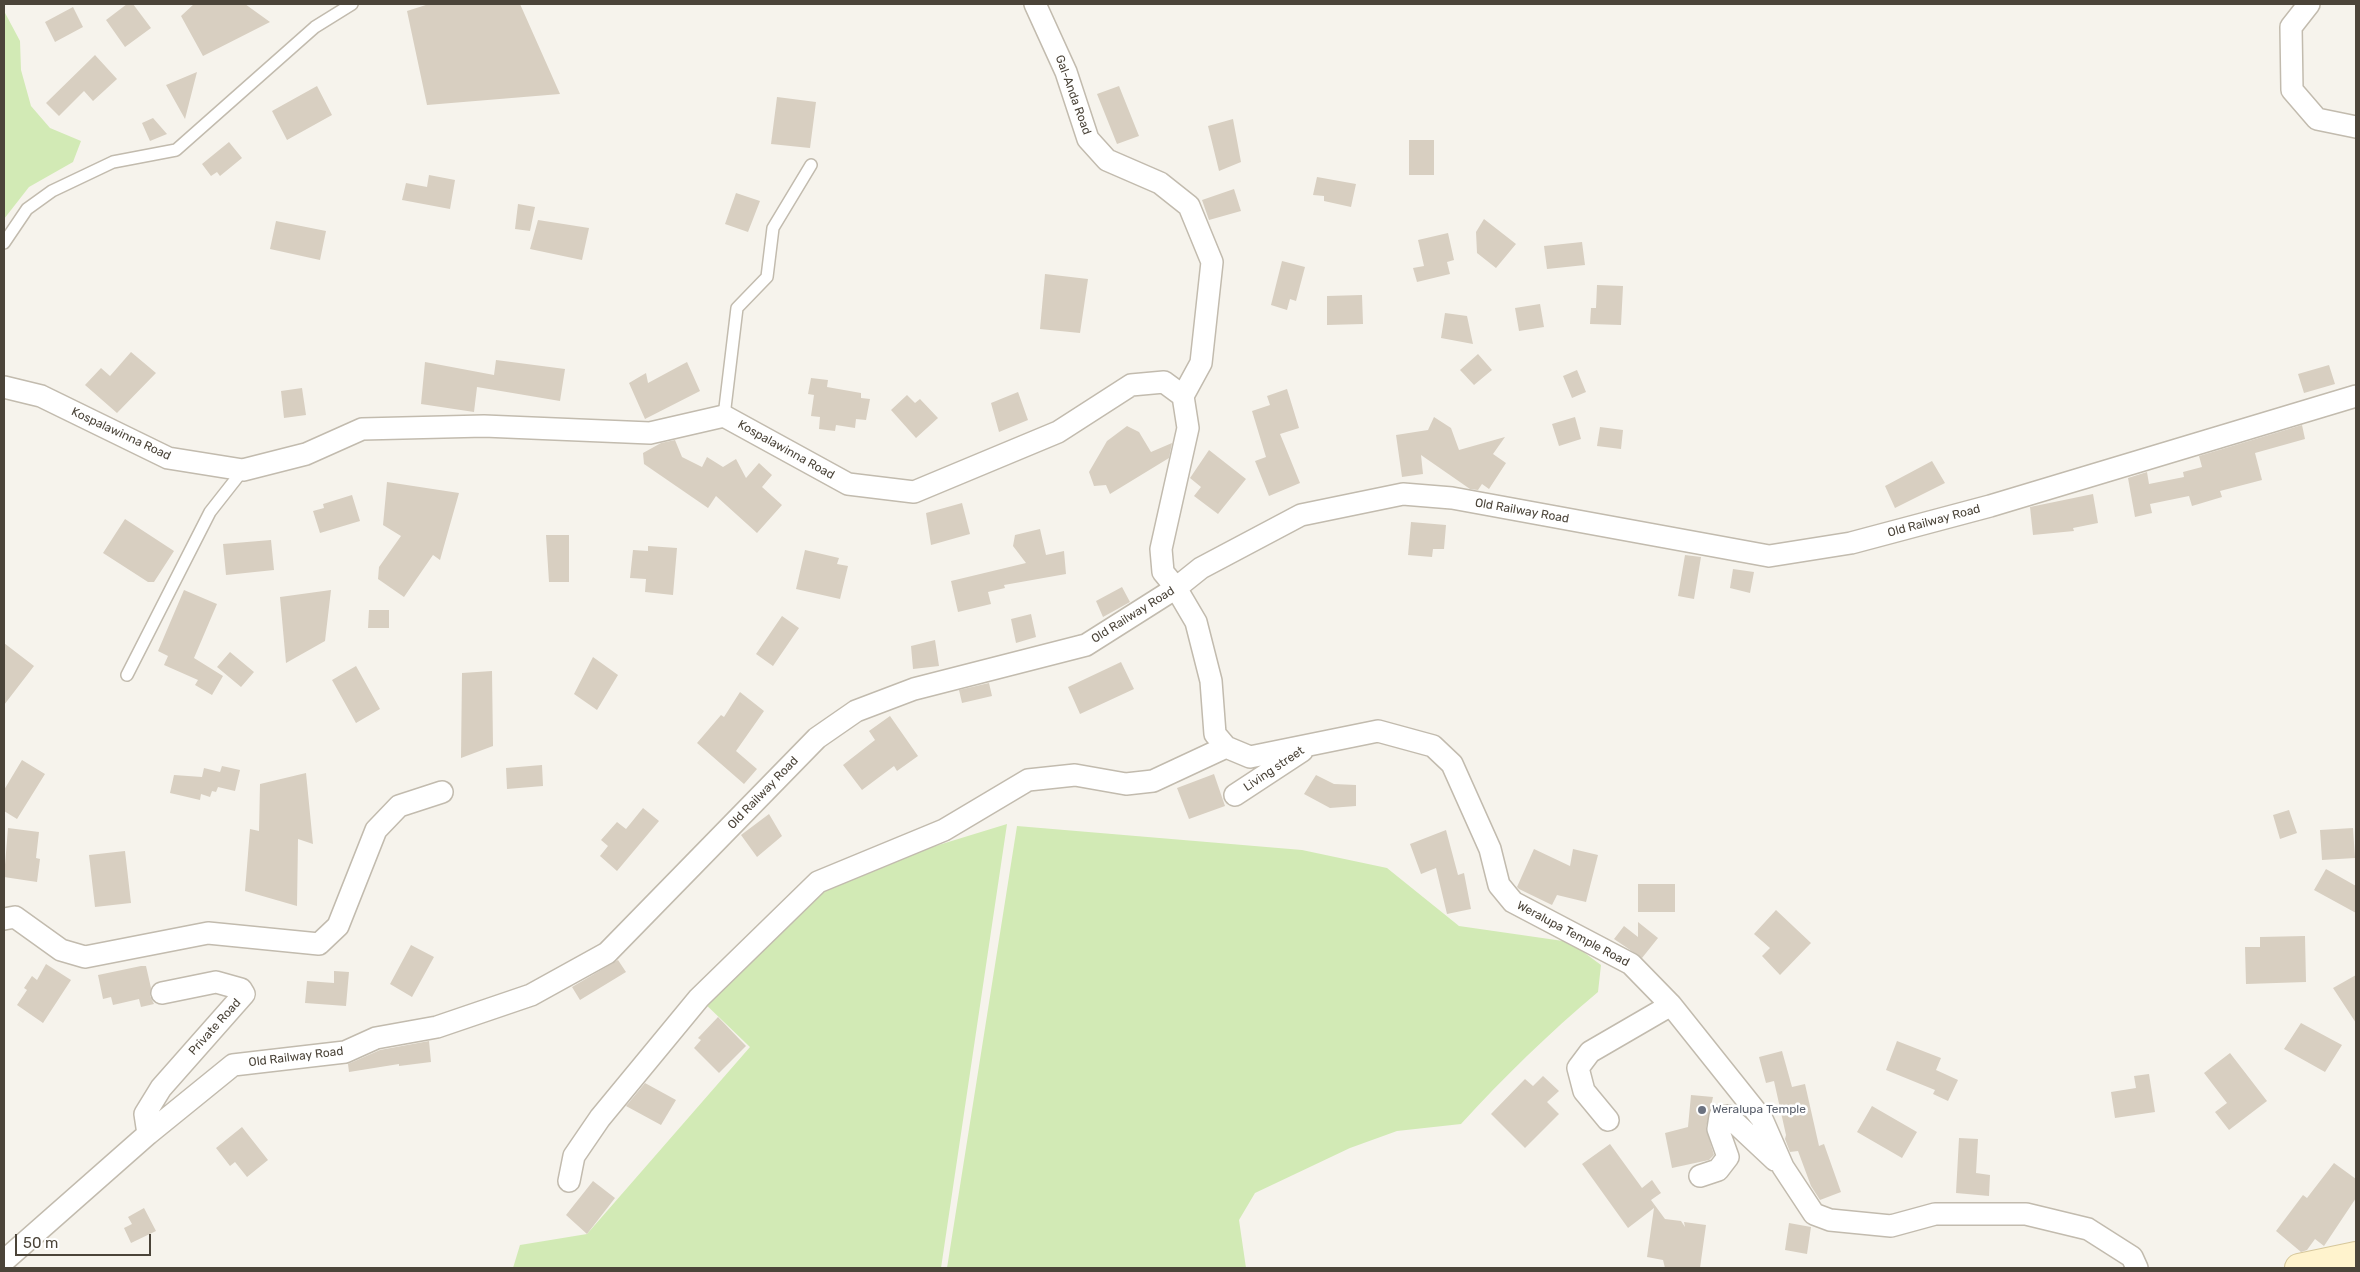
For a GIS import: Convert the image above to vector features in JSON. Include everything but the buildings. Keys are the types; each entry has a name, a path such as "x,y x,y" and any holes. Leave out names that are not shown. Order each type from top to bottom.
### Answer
{"street":[{"name":"Gal-Anda Road","path":"1036,4 1066,72 1088,139 1107,160 1160,182 1189,206 1212,262 1201,363 1183,396"},
{"path":"2309,4 2291,27 2292,90 2317,119 2356,127"},
{"name":"Kospalawinna Road","path":"4,386 41,396 168,458 242,470 306,454 362,429 484,426 650,433 724,416 848,484 914,492 1058,432 1131,385 1164,382 1183,396"},
{"path":"569,1181 574,1156 600,1118 692,1005 818,882 944,830 1028,780 1075,775 1126,784 1153,781 1226,747 1215,734 1211,681 1196,622 1176,588 1163,572 1161,549 1188,428 1183,396"},
{"name":"Old Railway Road","path":"4,1261 148,1134 233,1065 345,1052 376,1038 438,1027 531,995 607,953 817,738 856,711 914,689 1086,644 1176,588 1201,568 1301,515 1403,494 1452,498 1769,556 1842,544 1990,506 2356,396"},
{"name":"Weralupa Temple Road","path":"1226,747 1250,757 1378,731 1433,746 1452,764 1490,849 1499,885 1513,902 1631,964 1671,1006 1762,1119 1783,1167 1814,1214 1830,1220 1891,1226 1935,1214 2026,1214 2088,1229 2132,1257 2137,1268"},
{"name":"Living street","path":"1235,795 1313,744"},
{"path":"4,919 15,917 61,950 85,957 208,933 319,944 338,926 376,830 399,806 442,792"},
{"name":"Private Road","path":"148,1134 145,1114 161,1088 244,994 241,988 216,982 162,993"},
{"path":"1608,1120 1584,1091 1578,1068 1590,1052 1671,1006"},
{"path":"1700,1176 1718,1170 1728,1158 1718,1129 1720,1116 1728,1116 1783,1167"},
{"path":"2299,1268 2356,1256"}],"lane":[{"path":"4,243 27,209 52,191 113,162 176,150 315,27 352,4"},
{"path":"724,416 737,308 767,277 774,228 811,165"},
{"path":"126,675 210,512 242,470"}],"green space":[{"path":"4,11 20,41 21,70 31,106 50,128 81,141 73,162 29,187 4,219"},
{"path":"1007,824 941,1268 513,1268 520,1245 587,1234 750,1047 699,998 818,882"},
{"path":"1017,826 1302,850 1387,868 1459,926 1570,942 1601,965 1598,992 1527,1056 1461,1124 1397,1131 1350,1148 1255,1193 1239,1220 1246,1268 947,1268"}],"place":[{"name":"Weralupa Temple","path":"1702,1110"}]}
